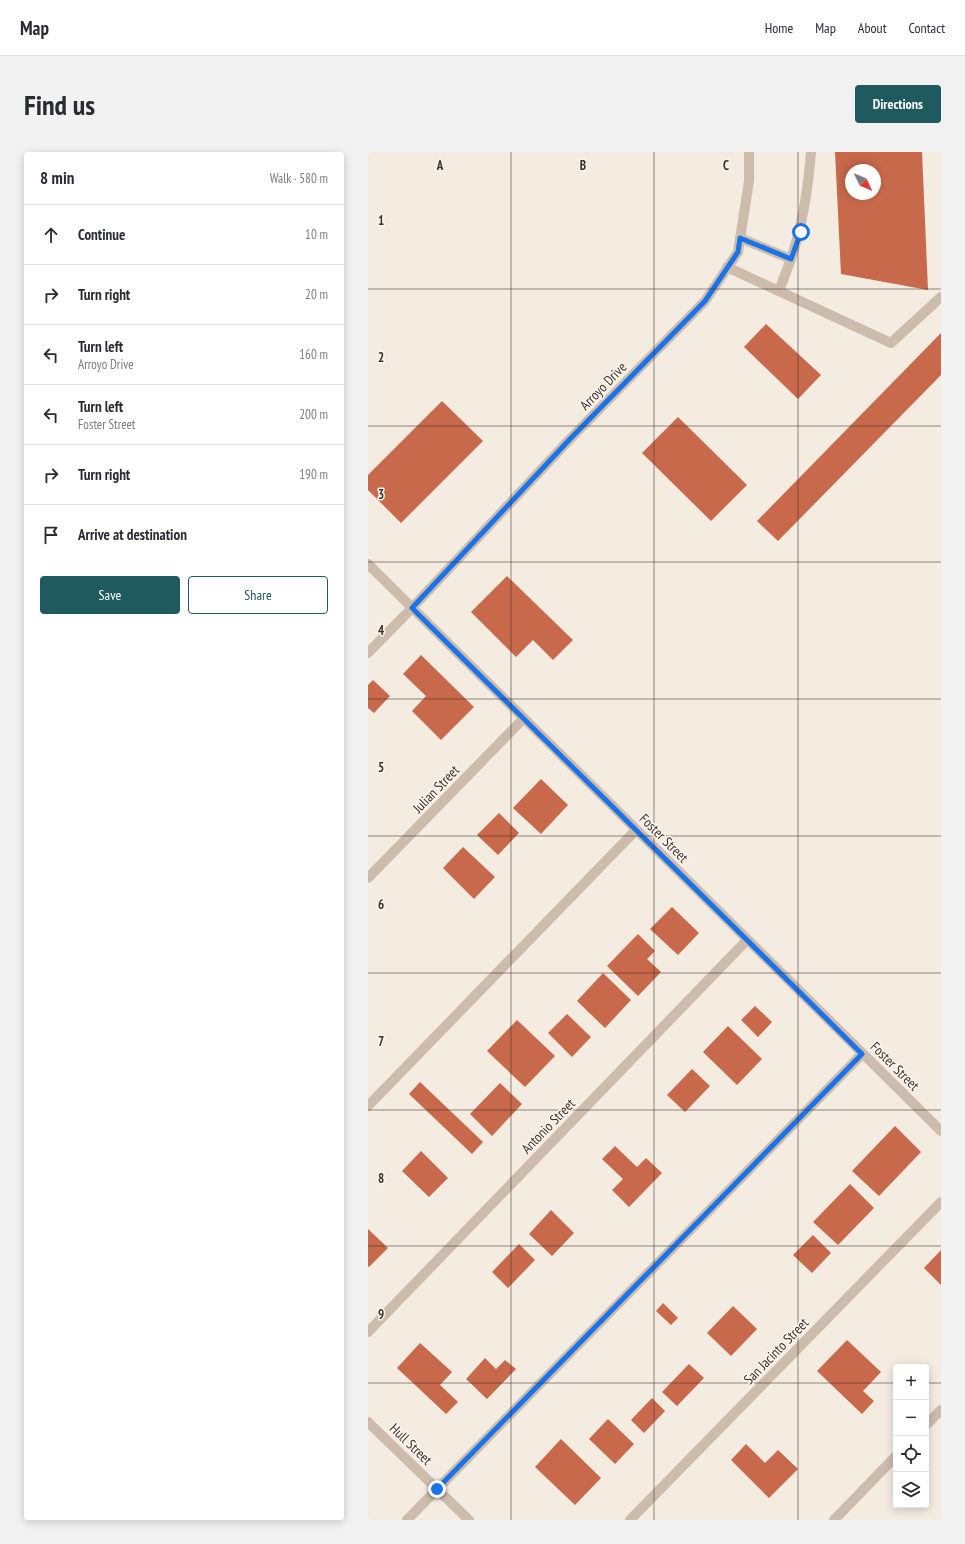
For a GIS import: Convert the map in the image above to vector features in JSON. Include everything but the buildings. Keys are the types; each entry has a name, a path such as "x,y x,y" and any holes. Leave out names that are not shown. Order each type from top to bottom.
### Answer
{"street":[{"name":"Arroyo Drive","path":"368,653 570,439 705,301 738,252 749,182 749,152"},
{"path":"779,291 801,232 811,152"},
{"path":"740,238 791,259"},
{"path":"727,267 891,343 941,297"},
{"name":"Foster Street","path":"368,564 941,1131"},
{"name":"Julian Street","path":"368,878 524,719"},
{"path":"368,1106 636,830"},
{"name":"Antonio Street","path":"368,1332 747,940"},
{"path":"407,1520 862,1054"},
{"name":"San Jacinto Street","path":"630,1520 941,1202"},
{"path":"929,1422 941,1410"},
{"name":"Hull Street","path":"368,1422 469,1520"},
{"path":"834,1520 893,1459"}],"route":[{"path":"437,1489 862,1054 412,608 570,439 705,301 738,252 740,238 791,259 801,232"}]}
